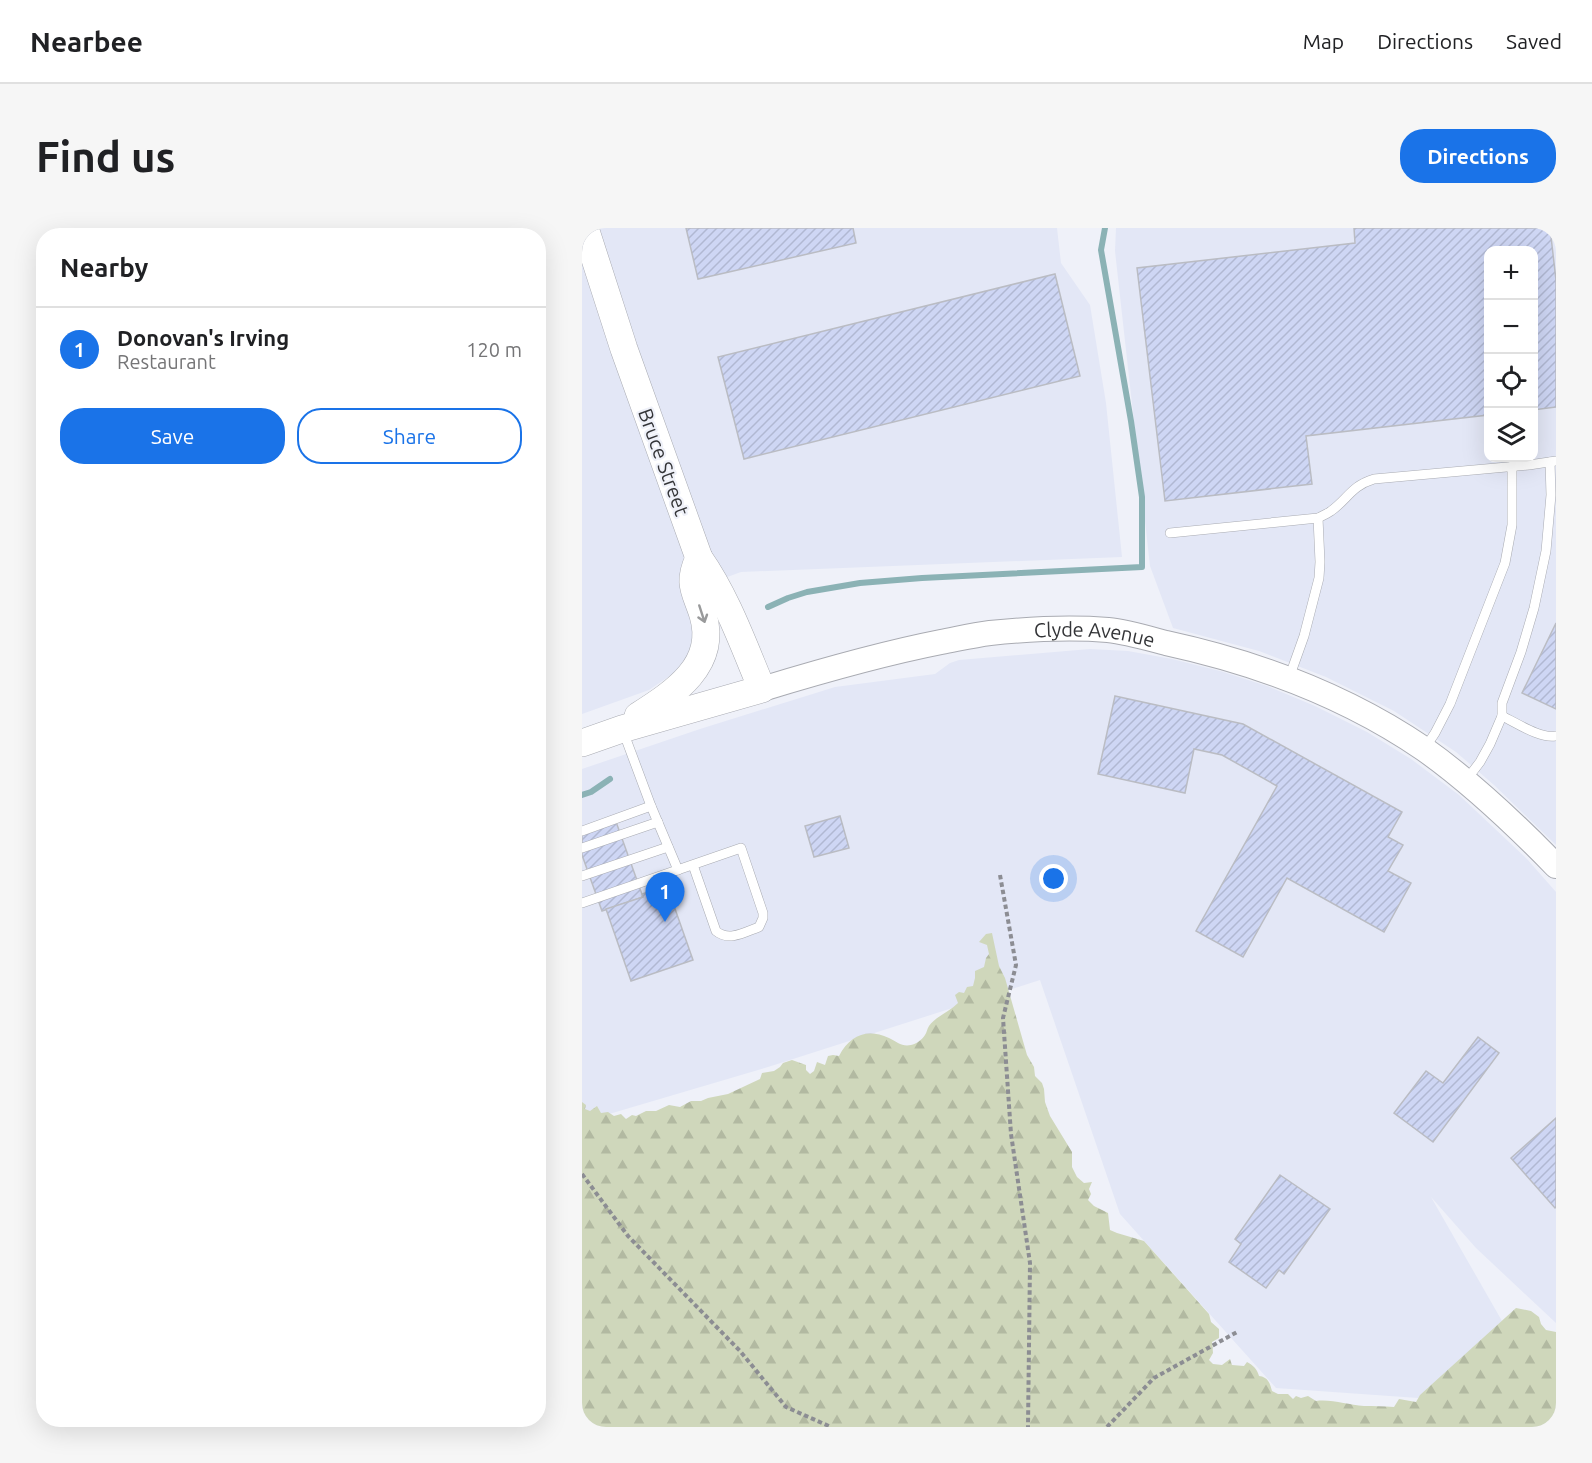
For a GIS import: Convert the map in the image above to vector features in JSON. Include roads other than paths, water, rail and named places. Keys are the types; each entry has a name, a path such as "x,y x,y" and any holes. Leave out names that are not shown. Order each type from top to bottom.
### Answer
{"main road":[{"name":"Bruce Street","path":"585,228 627,360 699,558 723,597 762,689"},
{"path":"617,730 681,686 701,659 706,628 692,579 699,558"},
{"name":"Clyde Avenue","path":"582,743 617,730 762,689"}],"street":[{"name":"Clyde Avenue","path":"762,689 866,658 988,633 1067,629 1109,630 1195,649 1289,678 1398,732 1465,781 1521,830 1556,866"}],"lane":[{"path":"1170,534 1318,518 1332,510 1363,482 1374,479 1553,462 1546,551 1527,631 1502,703 1502,716 1485,753 1465,781"},
{"path":"1424,750 1450,704 1504,563 1512,525 1512,466"},
{"path":"1289,678 1305,636 1319,578 1318,518"},
{"path":"1502,716 1541,735 1556,736"},
{"path":"617,730 678,870"},
{"path":"582,831 651,806"},
{"path":"582,848 658,822"},
{"path":"582,876 668,847"},
{"path":"583,901 741,848 763,913 759,927 730,937 716,931 693,865"}],"waterway":[{"path":"768,607 807,592 860,583 1142,567 1142,497 1101,250 1105,228"},
{"path":"582,795 591,792 610,779"}],"place":[{"name":"Donovan's Irving","path":"665,922"}]}
